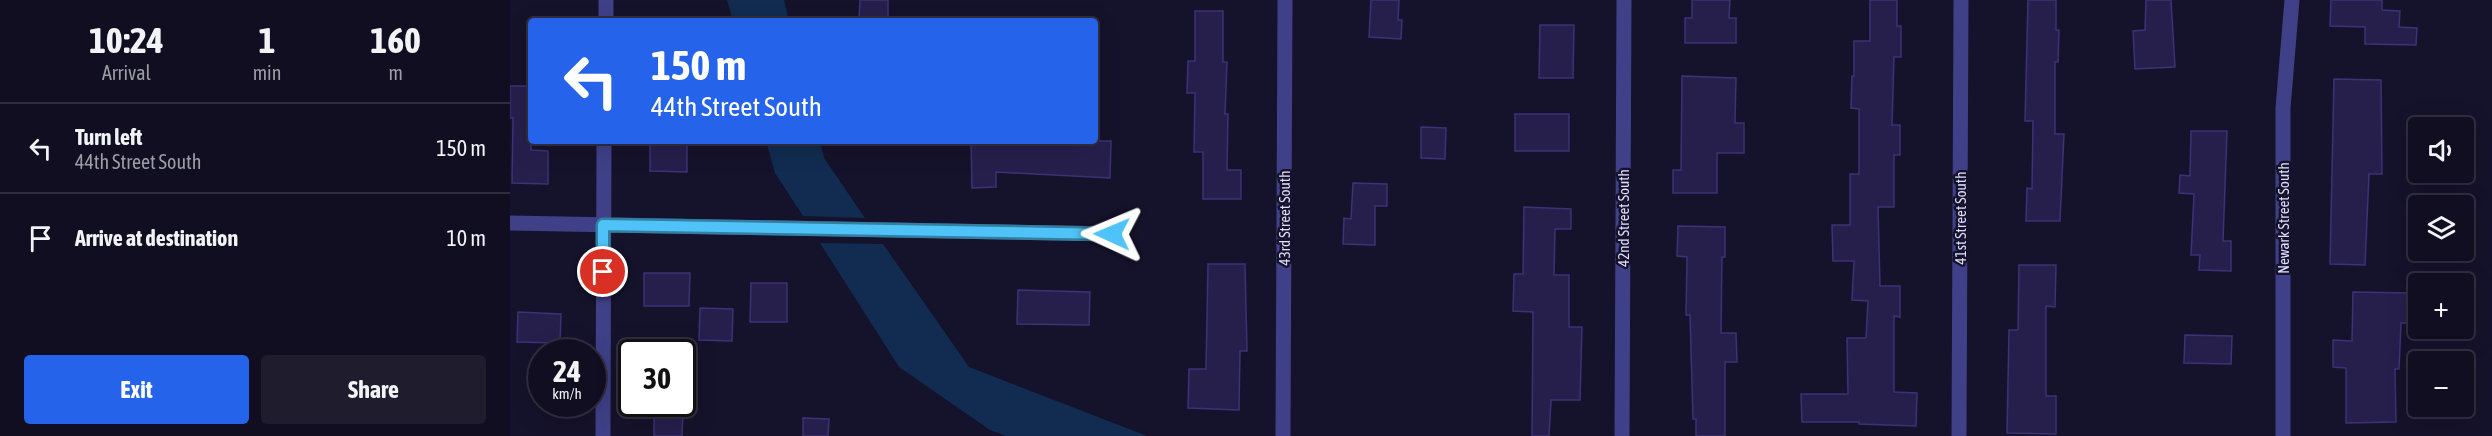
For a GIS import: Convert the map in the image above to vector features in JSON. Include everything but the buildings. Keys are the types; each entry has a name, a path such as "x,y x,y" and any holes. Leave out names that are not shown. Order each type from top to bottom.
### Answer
{"street":[{"path":"606,0 606,18"},
{"name":"43rd Street South","path":"1283,436 1285,0"},
{"name":"42nd Street South","path":"1622,436 1624,0"},
{"name":"41st Street South","path":"1959,436 1961,0"},
{"name":"Newark Street South","path":"2283,436 2283,108 2292,0"},
{"path":"603,436 604,144"},
{"path":"510,223 1112,234"}],"water":[{"path":"727,0 784,0 788,18 732,18"},
{"path":"767,144 821,144 824,158 865,218 803,216 775,173"},
{"path":"820,243 883,244 969,367 1147,436 1006,436 990,430 899,367"}],"route":[{"path":"603,272 603,225 1112,234"}]}
